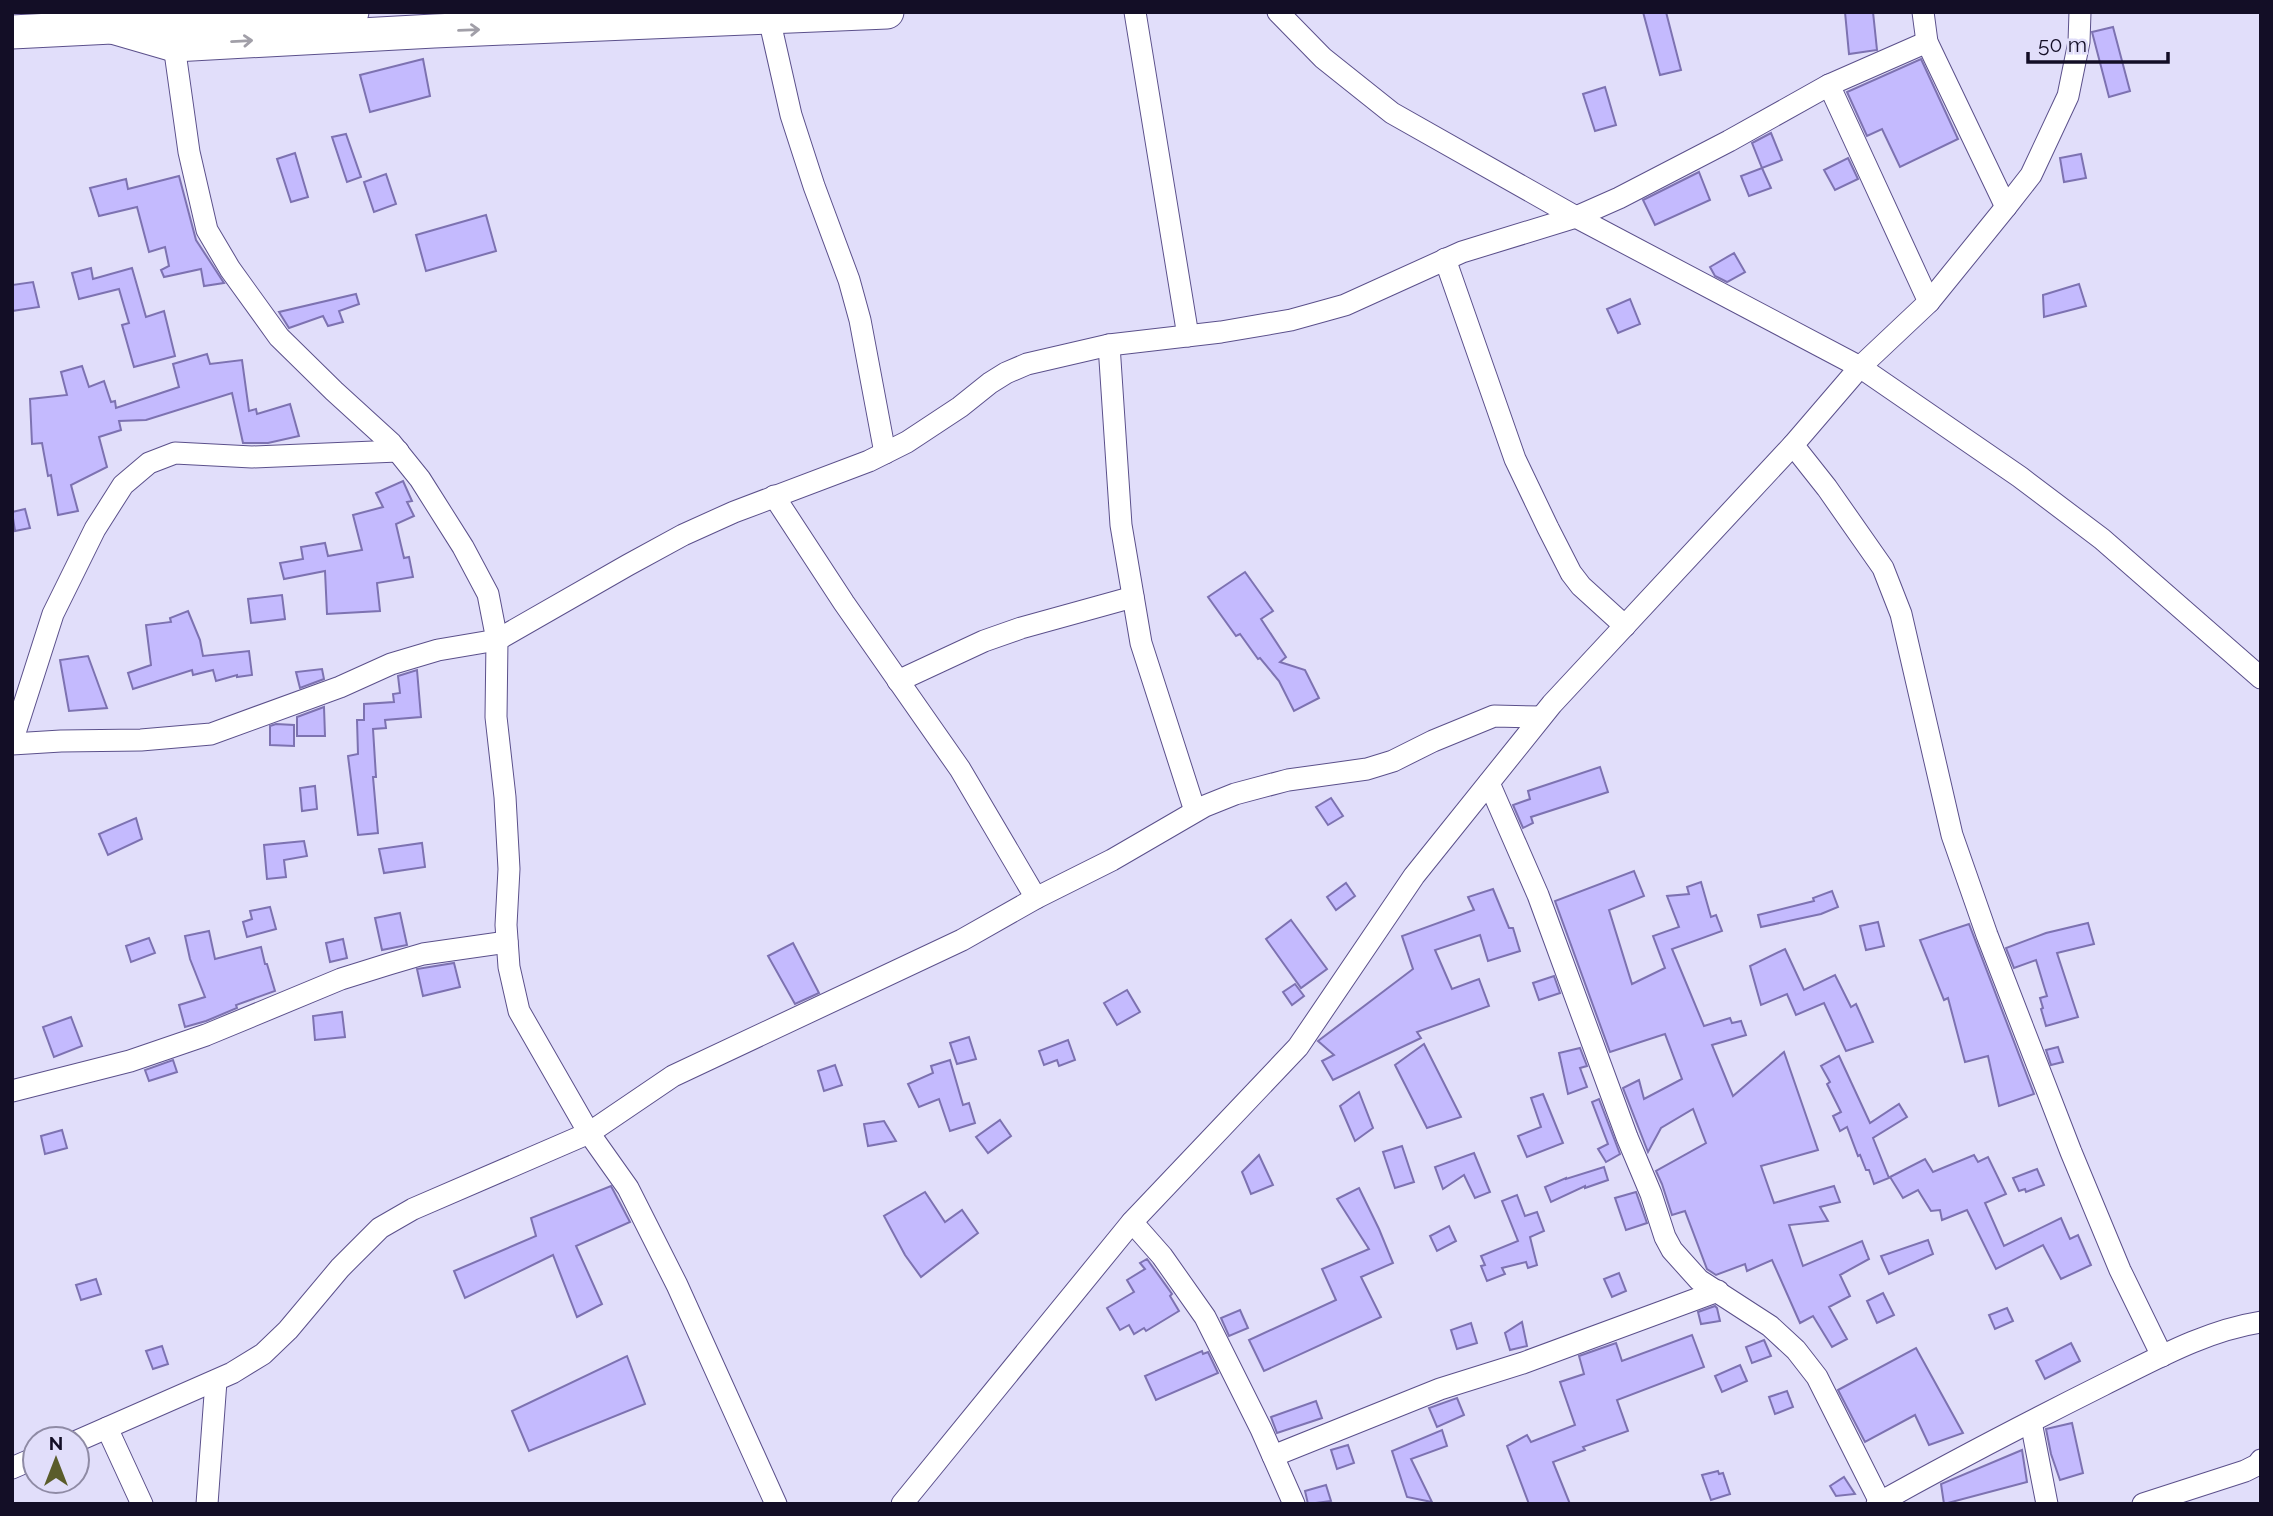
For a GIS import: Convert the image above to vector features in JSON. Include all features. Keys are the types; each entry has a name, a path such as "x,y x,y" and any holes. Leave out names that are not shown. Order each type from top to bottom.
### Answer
{"main road":[{"path":"12,32 112,27 173,19 352,12"},
{"path":"112,27 174,45 887,12"}],"street":[{"path":"1135,12 1188,336"},
{"path":"1278,12 1323,58 1391,113 1576,217 1860,367 2020,477 2102,539 2261,678"},
{"path":"1923,12 1927,42 2006,207"},
{"path":"902,1504 1132,1222 1298,1047 1414,876 1541,717 1793,445 1860,367 1929,302 2006,207 2031,175 2068,96 2079,42 2080,12"},
{"path":"769,18 791,115 849,280 860,320 885,453"},
{"path":"398,451 252,457 175,453 149,463 123,485 95,529 53,614 12,743 141,740 211,734 340,687 391,664 438,650 497,640 683,535 774,496 825,479 907,442 1006,373 1027,364 1109,345 1221,332 1291,320 1345,305 1445,259 1576,217 1664,176 1829,85 1927,42"},
{"path":"174,45 189,152 207,230 230,269 279,337 398,451 428,491 488,594 497,640 496,718 505,797 509,869 507,942 509,967 519,1011 589,1133 628,1188 671,1273 776,1504"},
{"path":"1829,85 1929,302"},
{"path":"1445,259 1515,458 1548,528 1571,573 1581,586 1625,626"},
{"path":"1109,345 1121,525 1141,643 1195,811"},
{"path":"1793,445 1828,488 1882,568 1901,614 1952,835 1987,935 2120,1270 2162,1356"},
{"path":"774,496 960,769 1036,898"},
{"path":"898,681 984,641 1133,597"},
{"path":"91,1435 216,1381 263,1354 380,1228 413,1209 589,1133 673,1076 962,940 1036,898 1112,860 1195,811 1236,794 1288,780 1367,769 1393,761 1494,716 1541,717"},
{"path":"1489,783 1552,933 1672,1250 1699,1280 1770,1326 1796,1350 1816,1377 1879,1503 1976,1448 2162,1356 2207,1335 2261,1322"},
{"path":"12,1091 130,1061 206,1035 341,979 389,964 423,954 507,942"},
{"path":"1132,1222 1161,1256 1205,1317 1294,1504"},
{"path":"1273,1457 1440,1388 1523,1363 1718,1292"},
{"path":"207,1504 216,1381"},
{"path":"2031,1422 2047,1504"},
{"path":"107,1428 142,1504"},
{"path":"2143,1504 2245,1471 2261,1460"}],"building":[{"path":"1643,12 1666,12 1681,70 1660,75"},
{"path":"1845,12 1873,12 1877,50 1849,54"},
{"path":"2113,27 2130,91 2109,97 2092,32"},
{"path":"423,59 430,96 370,112 360,75"},
{"path":"1921,59 1958,139 1900,167 1882,129 1867,136 1847,92"},
{"path":"1605,87 1616,125 1595,131 1583,94"},
{"path":"1771,133 1782,160 1762,168 1752,143"},
{"path":"346,134 361,177 347,182 332,137"},
{"path":"295,153 308,197 291,202 277,159"},
{"path":"2081,154 2086,178 2064,182 2060,158"},
{"path":"1848,158 1858,179 1835,190 1824,170"},
{"path":"1762,168 1771,188 1749,196 1741,176"},
{"path":"1699,172 1710,200 1655,225 1643,200"},
{"path":"386,174 396,204 374,212 364,182"},
{"path":"179,176 196,240 224,283 204,286 201,269 164,277 161,270 169,266 165,247 149,252 137,207 99,216 90,188 126,179 128,189"},
{"path":"486,215 496,251 426,271 416,235"},
{"path":"1734,253 1745,272 1727,282 1715,276 1710,267"},
{"path":"91,268 93,279 132,268 146,317 164,311 175,356 134,367 122,325 129,323 119,289 79,299 72,273"},
{"path":"33,282 39,307 12,311 12,285"},
{"path":"2079,284 2086,306 2044,317 2043,295"},
{"path":"356,294 359,304 339,311 343,322 328,326 323,316 289,328 279,312"},
{"path":"1630,299 1640,324 1618,333 1607,309"},
{"path":"207,354 210,364 242,360 249,411 256,409 257,414 290,404 299,436 268,443 243,443 232,393 146,420 119,421 121,430 99,437 107,467 71,485 78,511 58,515 42,443 32,444 30,399 67,395 61,372 82,366 89,387 104,381 111,402 115,401 116,408 179,387 173,364"},
{"path":"403,481 412,501 407,502 414,516 396,524 404,558 409,557 413,577 377,583 380,611 327,614 325,571 284,579 280,563 303,559 301,547 325,543 328,556 362,550 353,515 383,507 376,493"},
{"path":"25,509 30,528 15,531 12,512"},
{"path":"1245,572 1273,611 1261,619 1286,657 1280,662 1305,670 1319,698 1294,711 1279,681 1260,658 1258,659 1240,634 1236,636 1208,597"},
{"path":"282,595 285,619 251,623 248,599"},
{"path":"188,611 200,640 203,656 249,651 252,675 237,675 216,681 213,670 193,675 192,670 133,689 128,673 151,665 146,625 171,622 170,618"},
{"path":"88,656 107,708 69,711 60,660"},
{"path":"322,669 324,679 300,688 296,672"},
{"path":"417,670 421,717 385,720 386,728 373,729 376,777 373,777 378,833 358,835 348,756 358,754 357,720 364,720 364,704 394,702 393,694 400,693 398,676"},
{"path":"324,707 325,736 297,736 297,717"},
{"path":"294,725 294,746 270,745 270,726"},
{"path":"1600,767 1608,792 1531,817 1533,823 1523,828 1513,805 1530,799 1528,791"},
{"path":"315,786 317,809 302,811 300,788"},
{"path":"1331,798 1343,816 1328,825 1316,807"},
{"path":"136,818 142,839 108,855 99,834"},
{"path":"304,841 307,856 284,860 286,877 267,879 264,845"},
{"path":"422,843 425,867 384,873 379,849"},
{"path":"1634,871 1644,896 1609,910 1632,984 1665,968 1653,936 1679,927 1667,896 1689,894 1687,887 1701,882 1711,917 1716,915 1722,931 1672,949 1704,1026 1730,1018 1732,1023 1741,1021 1746,1035 1712,1045 1733,1096 1784,1052 1818,1150 1761,1166 1774,1203 1834,1186 1840,1202 1820,1207 1828,1221 1789,1225 1803,1266 1862,1241 1869,1259 1840,1275 1850,1296 1829,1307 1847,1339 1832,1347 1813,1316 1800,1323 1772,1260 1747,1271 1745,1264 1716,1275 1707,1269 1685,1211 1672,1215 1656,1171 1706,1143 1693,1109 1661,1128 1648,1152 1623,1088 1639,1080 1644,1099 1682,1079 1665,1034 1610,1052 1555,901"},
{"path":"1346,883 1355,896 1336,910 1327,897"},
{"path":"1493,889 1509,928 1513,928 1520,951 1488,961 1480,935 1435,950 1452,989 1479,979 1489,1006 1417,1032 1421,1038 1333,1080 1322,1061 1334,1055 1318,1041 1413,969 1402,936 1474,910 1468,897"},
{"path":"1832,891 1838,907 1821,914 1761,927 1758,915 1814,901 1813,898"},
{"path":"270,907 276,929 247,937 243,922 252,919 250,911"},
{"path":"400,913 407,945 382,950 375,918"},
{"path":"1291,920 1327,969 1301,988 1266,939"},
{"path":"1878,922 1884,946 1866,950 1860,926"},
{"path":"2088,923 2094,944 2057,953 2078,1017 2046,1026 2040,998 2047,996 2036,960 2014,968 2006,948 2046,933"},
{"path":"1969,924 2034,1094 1999,1106 1988,1056 1965,1062 1948,998 1944,1000 1920,940"},
{"path":"209,931 215,959 261,947 275,991 236,1005 237,1008 206,1021 185,1027 179,1005 205,997 190,959 185,936"},
{"path":"149,938 155,953 131,962 126,946"},
{"path":"343,939 347,958 330,962 326,943"},
{"path":"793,943 819,993 795,1004 768,956"},
{"path":"1785,949 1804,990 1835,975 1851,1007 1856,1004 1873,1042 1846,1051 1824,1003 1796,1015 1787,994 1761,1005 1750,966"},
{"path":"454,963 460,987 423,996 417,969"},
{"path":"1554,976 1560,993 1539,1000 1533,983"},
{"path":"1295,984 1304,996 1292,1005 1283,992"},
{"path":"1127,990 1140,1012 1117,1025 1104,1003"},
{"path":"342,1012 345,1037 315,1040 313,1016"},
{"path":"71,1017 82,1046 54,1057 43,1027"},
{"path":"969,1037 976,1059 957,1064 950,1043"},
{"path":"1068,1040 1075,1060 1059,1066 1057,1060 1044,1065 1039,1051"},
{"path":"1424,1044 1461,1117 1427,1128 1395,1065"},
{"path":"2058,1047 2063,1062 2051,1065 2046,1050"},
{"path":"1580,1048 1587,1066 1580,1068 1587,1087 1568,1094 1559,1053"},
{"path":"1839,1056 1870,1123 1899,1104 1907,1117 1873,1138 1889,1178 1874,1184 1869,1170 1866,1170 1860,1155 1858,1156 1847,1127 1840,1131 1833,1116 1841,1112 1821,1066"},
{"path":"173,1060 177,1072 149,1081 145,1070"},
{"path":"950,1060 963,1105 969,1103 975,1123 950,1131 939,1099 919,1107 908,1084 933,1073 931,1066"},
{"path":"835,1065 842,1085 824,1091 818,1071"},
{"path":"1359,1092 1373,1128 1355,1141 1340,1106"},
{"path":"1543,1094 1563,1143 1527,1157 1518,1136 1541,1127 1531,1098"},
{"path":"1599,1099 1620,1154 1606,1162 1598,1149 1608,1144 1592,1102"},
{"path":"1000,1120 1011,1136 988,1153 976,1137"},
{"path":"884,1121 896,1141 868,1146 864,1124"},
{"path":"62,1130 67,1148 45,1154 41,1136"},
{"path":"1402,1146 1414,1182 1395,1188 1383,1152"},
{"path":"1474,1153 1490,1192 1475,1198 1464,1175 1443,1189 1435,1167"},
{"path":"1259,1155 1273,1185 1251,1194 1242,1172"},
{"path":"1974,1155 1978,1162 1988,1157 2006,1194 1985,1203 2004,1246 2061,1218 2070,1239 2078,1235 2091,1265 2061,1279 2043,1245 1996,1269 1967,1210 1942,1220 1940,1210 1931,1211 1918,1190 1903,1198 1890,1177 1925,1159 1933,1172"},
{"path":"1604,1167 1608,1180 1585,1186 1551,1202 1545,1187"},
{"path":"2037,1169 2044,1185 2026,1192 2025,1189 2019,1191 2013,1178"},
{"path":"611,1186 630,1222 576,1246 602,1304 577,1317 553,1255 465,1298 454,1271 536,1236 531,1218"},
{"path":"1359,1188 1393,1263 1361,1277 1381,1317 1264,1371 1249,1340 1336,1300 1322,1269 1369,1249 1337,1199"},
{"path":"925,1192 945,1222 962,1210 978,1233 921,1277 905,1255 884,1216"},
{"path":"1636,1192 1647,1223 1626,1230 1615,1198"},
{"path":"1517,1195 1525,1216 1537,1212 1544,1231 1530,1237 1537,1265 1528,1268 1526,1262 1502,1268 1505,1274 1487,1281 1481,1266 1485,1265 1481,1256 1518,1241 1502,1201"},
{"path":"1449,1226 1456,1241 1437,1251 1430,1236"},
{"path":"1928,1240 1933,1254 1889,1274 1881,1256"},
{"path":"1147,1259 1172,1294 1170,1296 1179,1311 1146,1331 1144,1328 1134,1334 1129,1325 1120,1330 1107,1308 1134,1292 1127,1280 1145,1269 1140,1263"},
{"path":"1619,1273 1626,1291 1612,1297 1604,1279"},
{"path":"96,1279 101,1294 81,1300 76,1285"},
{"path":"1883,1293 1894,1315 1877,1323 1867,1301"},
{"path":"1715,1306 1720,1321 1701,1324 1698,1312"},
{"path":"2007,1308 2013,1321 1995,1329 1989,1315"},
{"path":"1240,1310 1248,1328 1229,1336 1221,1318"},
{"path":"1522,1322 1527,1346 1510,1350 1505,1333"},
{"path":"1471,1323 1477,1343 1457,1349 1451,1330"},
{"path":"1692,1335 1704,1367 1617,1400 1628,1431 1583,1447 1585,1450 1553,1462 1570,1504 1529,1504 1507,1446 1527,1435 1531,1442 1575,1425 1560,1382 1584,1374 1579,1356 1616,1343 1622,1361"},
{"path":"1764,1340 1771,1356 1752,1363 1746,1347"},
{"path":"2071,1343 2080,1361 2045,1379 2036,1361"},
{"path":"162,1346 168,1364 153,1369 146,1351"},
{"path":"1916,1348 1963,1433 1929,1445 1915,1415 1865,1442 1838,1390"},
{"path":"1202,1351 1203,1354 1208,1352 1218,1373 1156,1400 1145,1376"},
{"path":"627,1356 645,1404 529,1451 512,1411"},
{"path":"1740,1365 1747,1381 1722,1392 1715,1376"},
{"path":"1787,1391 1793,1407 1775,1414 1769,1397"},
{"path":"1457,1398 1464,1415 1437,1427 1429,1408"},
{"path":"1316,1401 1322,1418 1277,1433 1271,1417"},
{"path":"2072,1423 2083,1473 2060,1480 2046,1429"},
{"path":"1442,1430 1447,1446 1411,1459 1432,1502 1407,1497 1392,1451"},
{"path":"1348,1445 1354,1463 1337,1469 1331,1450"},
{"path":"2022,1450 2027,1482 1944,1504 1941,1484"},
{"path":"1718,1471 1719,1474 1723,1473 1730,1494 1711,1500 1702,1475"},
{"path":"1844,1477 1855,1494 1836,1496 1830,1486"},
{"path":"1326,1485 1331,1501 1308,1504 1305,1491"}]}
